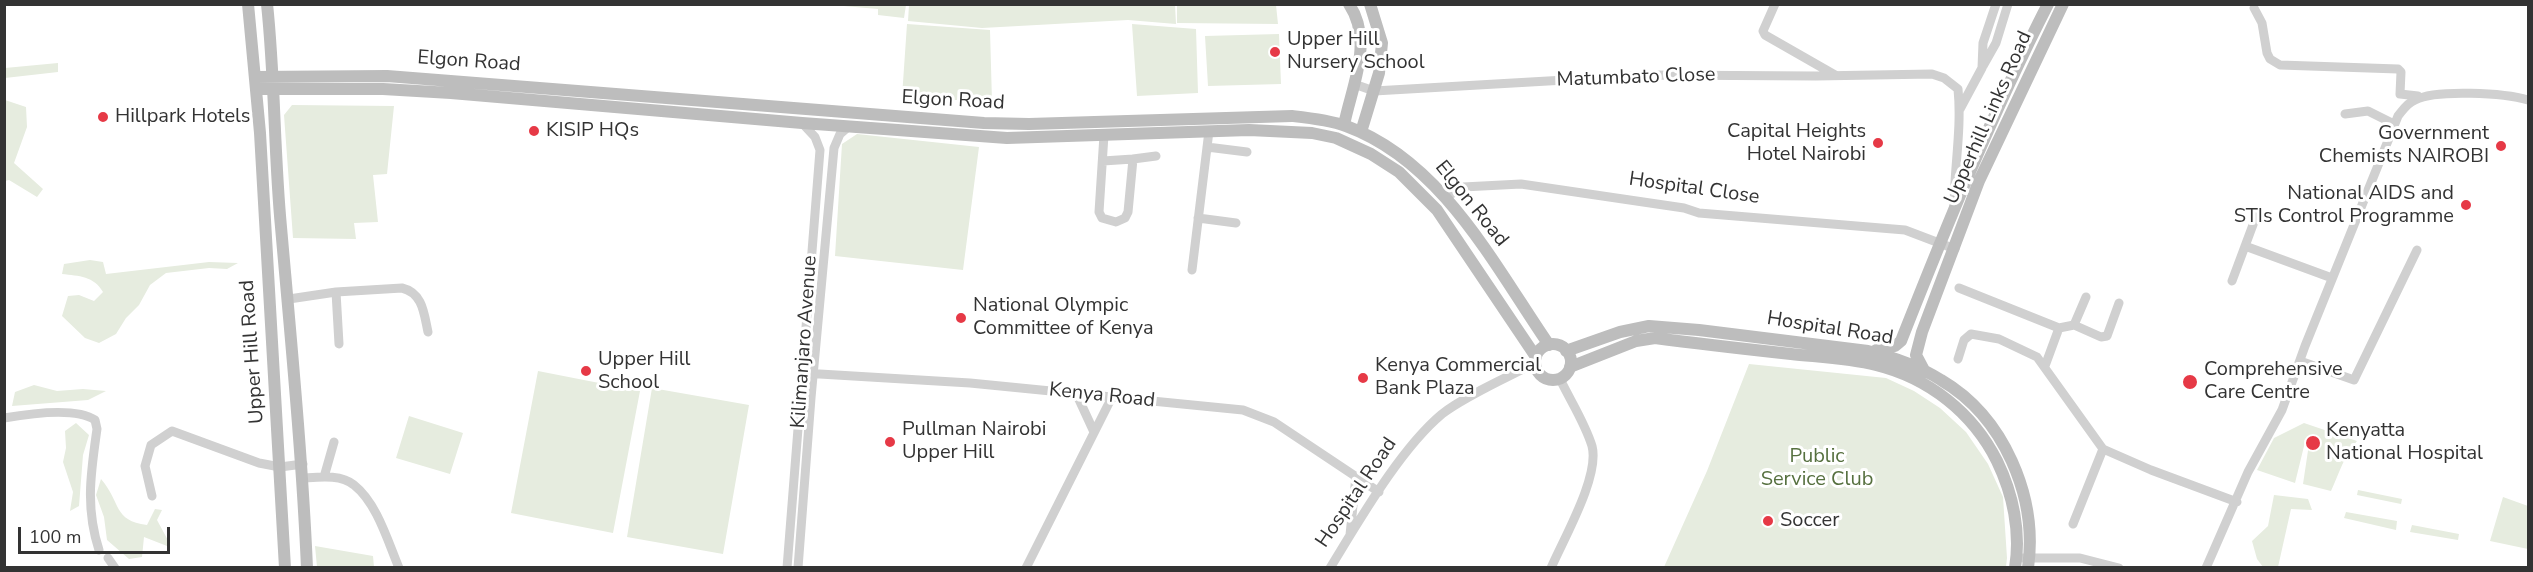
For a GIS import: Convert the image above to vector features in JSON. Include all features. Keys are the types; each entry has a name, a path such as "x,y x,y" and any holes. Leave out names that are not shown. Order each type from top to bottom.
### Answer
{"street":[{"name":"Upper Hill Road","path":"248,4 260,133 285,567"},
{"name":"Upper Hill Road","path":"267,4 274,84 281,225 303,464 307,567"},
{"path":"1344,125 1362,40 1359,23 1349,4"},
{"path":"1361,132 1379,73 1382,43 1370,4"},
{"path":"1775,4 1763,31 1765,35 1837,76"},
{"path":"1982,68 1983,43 1996,4"},
{"path":"1954,211 1954,180 1960,109 1996,43 2008,4"},
{"name":"Upperhill Links Road","path":"1940,243 2020,58 2048,4"},
{"name":"Upperhill Links Road","path":"1955,249 2000,135 2063,4"},
{"path":"2254,8 2262,23 2266,53 2274,62 2287,65 2398,69 2401,72 2400,94 2423,96 2463,93 2529,100"},
{"name":"Matumbato Close","path":"1354,84 1374,91 1652,75 1837,76 1919,73 1944,78 1958,90 1960,109"},
{"name":"Elgon Road","path":"274,84 411,78 984,123 1029,124 1292,116 1344,125 1381,142 1431,182 1482,247 1549,345"},
{"name":"Elgon Road","path":"256,83 451,93 848,127 1007,138 1286,130 1336,138 1371,154 1399,172 1434,207 1451,228 1536,360"},
{"path":"2206,567 2248,472 2282,410 2394,124 2406,106 2423,96"},
{"path":"2345,114 2368,111 2394,124"},
{"name":"Kilimanjaro Avenue","path":"787,567 820,150 815,137 801,123"},
{"name":"Kilimanjaro Avenue","path":"798,567 834,148 840,134 848,127"},
{"path":"1192,270 1209,131"},
{"path":"1104,135 1099,212 1102,218 1116,222 1125,219 1128,212 1133,159"},
{"path":"1207,147 1247,152"},
{"path":"1104,161 1156,156"},
{"name":"Hospital Close","path":"1444,198 1463,187 1488,184 1529,185 1684,208 1699,213 1905,230 1955,249"},
{"path":"2232,281 2257,214"},
{"path":"1198,218 1236,223"},
{"path":"1868,351 1885,350 1901,341 1940,243"},
{"path":"2245,246 2332,278"},
{"path":"1925,372 1916,355 1917,347 1955,249"},
{"path":"2300,361 2354,380 2417,250"},
{"path":"289,299 394,287 408,290 420,299 428,332"},
{"path":"1959,288 2058,328 2074,325 2101,337 2107,336 2119,303"},
{"path":"336,292 339,344"},
{"path":"2074,325 2086,297"},
{"name":"Hospital Road","path":"1566,351 1620,332 1649,326 1699,330 1868,351 1891,356 1943,381 1970,402 2008,453 2023,491 2029,515 2022,563"},
{"path":"2045,366 2058,328"},
{"path":"1958,359 1967,336 1979,334 2031,353 2045,366 2085,427 2103,449 2151,471 2236,502"},
{"name":"Hospital Road","path":"1570,367 1636,341 1655,338 1858,362 1899,372 1940,394 1956,406 1983,438 2004,476 2014,509 2022,563"},
{"path":"1557,345 1570,356 1570,367 1560,379 1543,377 1539,373 1536,360 1542,348 1557,345"},
{"name":"Hospital Road","path":"1332,564 1379,492 1421,435 1442,414 1536,360"},
{"name":"Kenya Road","path":"803,373 970,383 1242,410 1274,422 1379,492"},
{"path":"1551,567 1588,485 1594,466 1592,445 1560,379"},
{"path":"1076,393 1094,432"},
{"path":"1026,567 1112,397"},
{"path":"4,418 68,413 88,415 95,420 97,429 88,496 92,530 99,550"},
{"path":"152,496 145,466 151,445 172,431 258,463 280,467 303,464"},
{"path":"324,477 334,442"},
{"path":"2073,524 2103,449"},
{"path":"1349,537 1356,476"},
{"path":"303,478 336,478 354,485 377,514 399,567"},
{"path":"284,551 307,548"},
{"path":"108,558 115,567"},
{"path":"2022,563 2080,558 2118,567"},
{"path":"1332,564 1343,567"}],"green space":[{"path":"832,5 906,5 904,18 878,15 878,9"},
{"path":"909,5 1175,5 1176,24 1128,20 982,28 908,21"},
{"path":"1177,5 1276,5 1278,24 1177,23"},
{"path":"907,24 990,30 992,102 902,97"},
{"path":"1132,24 1196,29 1198,93 1137,96"},
{"path":"1279,34 1281,84 1208,86 1205,36"},
{"path":"58,63 58,72 5,78 5,68"},
{"path":"5,100 26,107 27,127 14,163 43,189 37,197 9,180 5,181"},
{"path":"292,105 394,106 387,174 373,175 378,222 354,223 356,239 293,238 284,115"},
{"path":"857,134 979,147 963,270 835,256 842,144"},
{"path":"90,260 103,262 106,274 209,262 238,263 227,269 209,268 166,273 150,285 139,305 126,318 116,334 99,343 85,338 62,316 68,296 79,295 94,301 103,292 91,280 62,274 64,264"},
{"name":"Public Service Club","path":"1749,364 1886,378 1914,391 1940,408 1966,432 1988,464 2003,497 2006,567 1664,567 1707,471"},
{"path":"538,371 640,391 613,533 511,513"},
{"path":"34,385 57,391 83,389 106,391 88,400 12,406 15,392"},
{"path":"652,388 749,405 723,554 627,537"},
{"path":"409,416 463,433 450,474 396,458"},
{"path":"76,423 89,435 83,455 79,506 70,511 73,492 63,462 66,448 65,431"},
{"path":"2304,423 2357,441 2345,458 2331,491 2303,484 2309,444 2305,442 2295,483 2257,470 2274,438"},
{"path":"101,479 123,515 128,519 147,525 155,509 162,510 157,520 170,544 167,546 144,537 142,557 129,559 107,540 104,517 96,495"},
{"path":"2358,490 2402,499 2401,504 2357,495"},
{"path":"2274,495 2308,499 2312,510 2291,509 2278,567 2263,567 2257,559 2252,541 2268,526"},
{"path":"2503,497 2528,506 2528,549 2490,541"},
{"path":"2346,512 2397,521 2396,530 2344,518"},
{"path":"2412,525 2459,534 2458,540 2410,532"},
{"path":"315,546 373,556 374,567 317,567"}],"place":[{"name":"Upper Hill Nursery School","path":"1275,52"},
{"name":"Hillpark Hotels","path":"103,117"},
{"name":"KISIP HQs","path":"534,131"},
{"name":"Capital Heights Hotel Nairobi","path":"1878,143"},
{"name":"Government Chemists NAIROBI","path":"2501,146"},
{"name":"National AIDS and STIs Control Programme","path":"2466,205"},
{"name":"National Olympic Committee of Kenya","path":"961,318"},
{"name":"Upper Hill School","path":"586,371"},
{"name":"Kenya Commercial Bank Plaza","path":"1363,378"},
{"name":"Comprehensive Care Centre","path":"2190,382"},
{"name":"Pullman Nairobi Upper Hill","path":"890,442"},
{"name":"Kenyatta National Hospital","path":"2313,443"},
{"name":"Soccer","path":"1768,521"}]}
